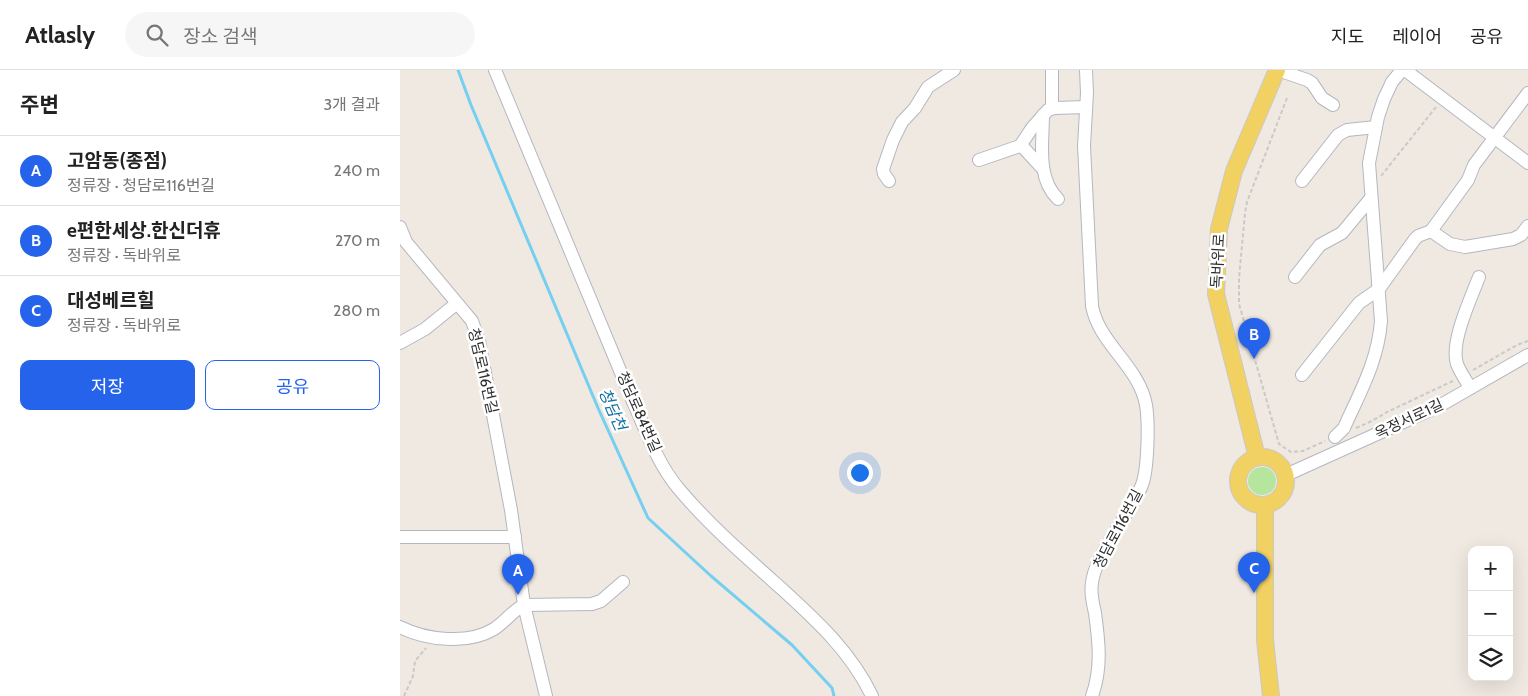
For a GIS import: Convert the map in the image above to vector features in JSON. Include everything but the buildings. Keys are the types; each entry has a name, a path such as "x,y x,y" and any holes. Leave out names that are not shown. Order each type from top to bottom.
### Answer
{"main road":[{"name":"독바위로","path":"1257,457 1216,294 1218,229 1234,171 1278,70"},
{"path":"1257,457 1264,457 1278,462 1286,475 1284,491 1280,498 1273,503 1257,505 1249,502 1239,489 1239,473 1243,466 1257,457"},
{"path":"1265,505 1265,640 1271,696"}],"street":[{"name":"청담로84번길","path":"493,70 542,180 634,404 670,476 678,488 719,532 825,629 848,655 872,696"},
{"path":"889,181 884,172 884,166 899,126 917,105 928,87 954,70"},
{"path":"1042,169 1052,70"},
{"name":"청담로116번길","path":"1086,70 1084,146 1092,306 1097,323 1140,386 1146,407 1147,424 1146,463 1142,485 1106,547 1096,567 1092,583 1099,656 1097,681 1092,696"},
{"path":"1278,70 1309,75 1322,98 1333,106"},
{"path":"1335,437 1344,428 1375,359 1380,326 1369,163 1384,99 1392,82 1402,70"},
{"path":"1406,70 1528,163"},
{"path":"1302,374 1359,303 1378,288 1415,238 1432,231 1468,180 1474,165 1528,93"},
{"path":"979,160 1016,149 1022,145 1048,112 1086,107"},
{"path":"1302,181 1338,135 1346,130 1376,127"},
{"path":"1022,145 1042,169 1050,190 1058,199"},
{"path":"1295,277 1320,245 1342,233 1370,194"},
{"path":"1432,231 1450,244 1465,247 1513,239 1521,235 1528,226"},
{"name":"청담로116번길","path":"400,227 406,242 472,321 480,341 511,510 524,605"},
{"path":"1470,388 1457,364 1456,340 1479,277"},
{"path":"400,343 425,329 456,304"},
{"name":"옥정서로1길","path":"1286,475 1441,405 1528,355"},
{"path":"400,537 515,537"},
{"path":"400,627 429,636 457,638 476,636 494,629 524,605 592,604 601,601 622,582"},
{"path":"524,605 546,696"}],"path":[{"path":"1287,98 1247,202 1239,278 1239,304 1279,444 1291,452 1303,451 1335,437"},
{"path":"1370,194 1443,98"},
{"path":"1482,366 1517,345 1528,341"},
{"path":"1353,429 1441,387"},
{"path":"404,696 413,676 415,660 425,650 429,636"}],"green space":[{"path":"1262,467 1272,471 1276,481 1272,491 1262,495 1252,491 1248,481 1252,471"}],"waterway":[{"name":"청담천","path":"458,70 598,408 648,518 711,576 792,645 832,688 834,696"}],"place":[{"name":"e편한세상.한신더휴","path":"1254,359"},
{"name":"대성베르힐","path":"1254,593"},
{"name":"고암동(종점)","path":"518,595"}]}
